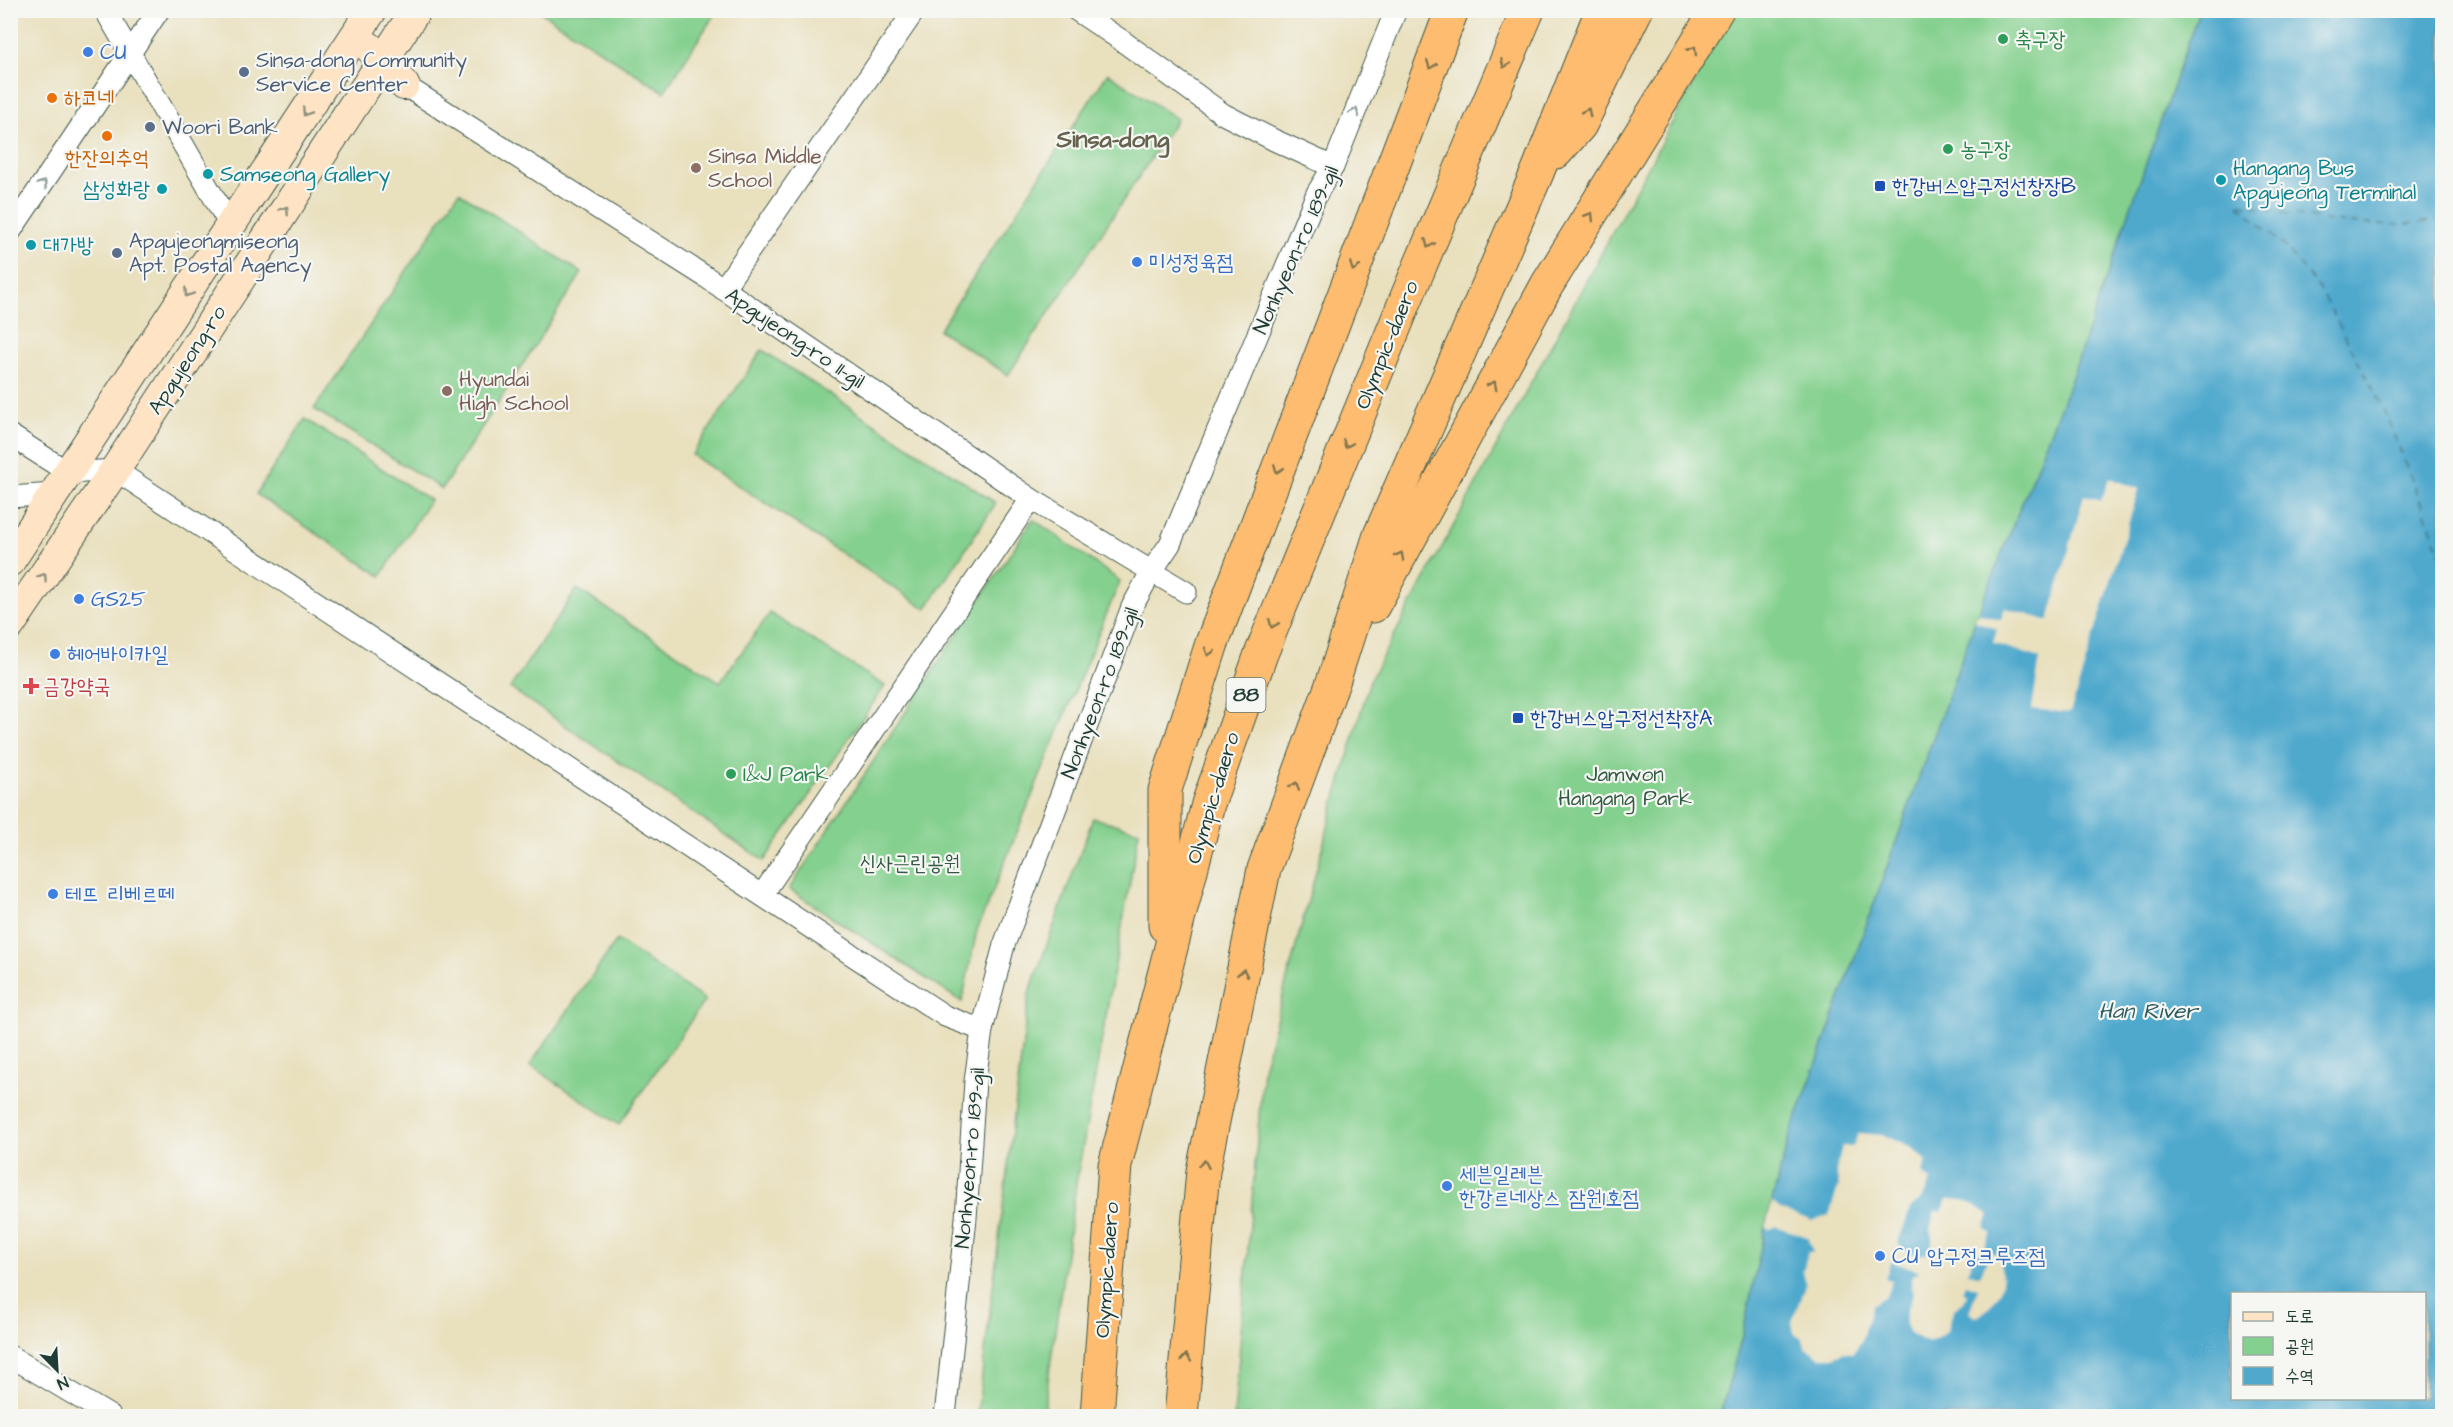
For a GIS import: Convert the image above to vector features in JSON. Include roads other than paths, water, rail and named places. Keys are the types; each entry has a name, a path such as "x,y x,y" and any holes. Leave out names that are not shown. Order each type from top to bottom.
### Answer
{"highway":[{"path":"1165,976 1165,790 1212,643 1452,10"},
{"name":"Olympic-daero","path":"1097,1416 1115,1165 1208,804 1261,654 1409,292 1528,10"},
{"path":"1181,1416 1203,1171 1264,869 1333,682 1380,535 1537,173 1602,10"},
{"path":"1537,173 1580,125 1636,10"},
{"path":"1333,682 1547,285 1717,10"}],"main road":[{"name":"Apgujeong-ro","path":"10,625 115,470 416,10"},
{"name":"Apgujeong-ro","path":"358,16 381,63 404,85"},
{"name":"Apgujeong-ro","path":"10,561 231,227 358,16"}],"street":[{"path":"105,10 231,227"},
{"path":"10,232 159,10"},
{"path":"723,289 915,10"},
{"path":"1076,10 1223,114 1333,166"},
{"name":"Nonhyeon-ro 189-gil","path":"945,1416 966,1218 975,1081 982,1030 1004,945 1132,608 1151,572 1170,544 1317,193 1333,166 1396,10"},
{"name":"Apgujeong-ro 11-gil","path":"404,85 723,289 1031,499 1186,592"},
{"path":"10,435 62,483"},
{"path":"10,497 115,470 945,1016 982,1030"},
{"path":"762,895 1031,499"},
{"path":"10,1356 110,1416"}],"water":[{"name":"Han River","path":"2199,11 2442,11 2442,1416 1720,1416 1743,1333 1765,1228 1790,1134 1978,613 2070,383"}],"place":[{"name":"축구장","path":"2003,39"},
{"name":"CU","path":"88,52"},
{"name":"Sinsa-dong Community Service Center","path":"244,72"},
{"name":"하코네","path":"52,98"},
{"name":"Woori Bank","path":"150,127"},
{"name":"한잔의추억","path":"107,136"},
{"name":"농구장","path":"1948,149"},
{"name":"Sinsa Middle School","path":"696,168"},
{"name":"Samseong Gallery","path":"208,174"},
{"name":"Hangang Bus Apgujeong Terminal","path":"2221,180"},
{"name":"한강버스압구정선창장B","path":"1880,186"},
{"name":"삼성화랑","path":"162,189"},
{"name":"대가방","path":"31,245"},
{"name":"Apgujeongmiseong Apt. Postal Agency","path":"117,253"},
{"name":"미성정육점","path":"1137,262"},
{"name":"Hyundai High School","path":"447,391"},
{"name":"GS25","path":"79,599"},
{"name":"헤어바이카일","path":"55,654"},
{"name":"금강약국","path":"31,686"},
{"name":"한강버스압구정선착장A","path":"1518,718"},
{"name":"I&J Park","path":"731,774"},
{"name":"테뜨 리베르떼","path":"53,894"},
{"name":"세븐일레븐 한강르네상스 잠원1호점","path":"1447,1186"},
{"name":"CU 압구정크루즈점","path":"1880,1256"}],"district":[{"name":"Sinsa-dong","path":"1113,140"}],"park label":[{"name":"Jamwon Hangang Park","path":"1625,786"},
{"name":"신사근린공원","path":"910,863"}]}
